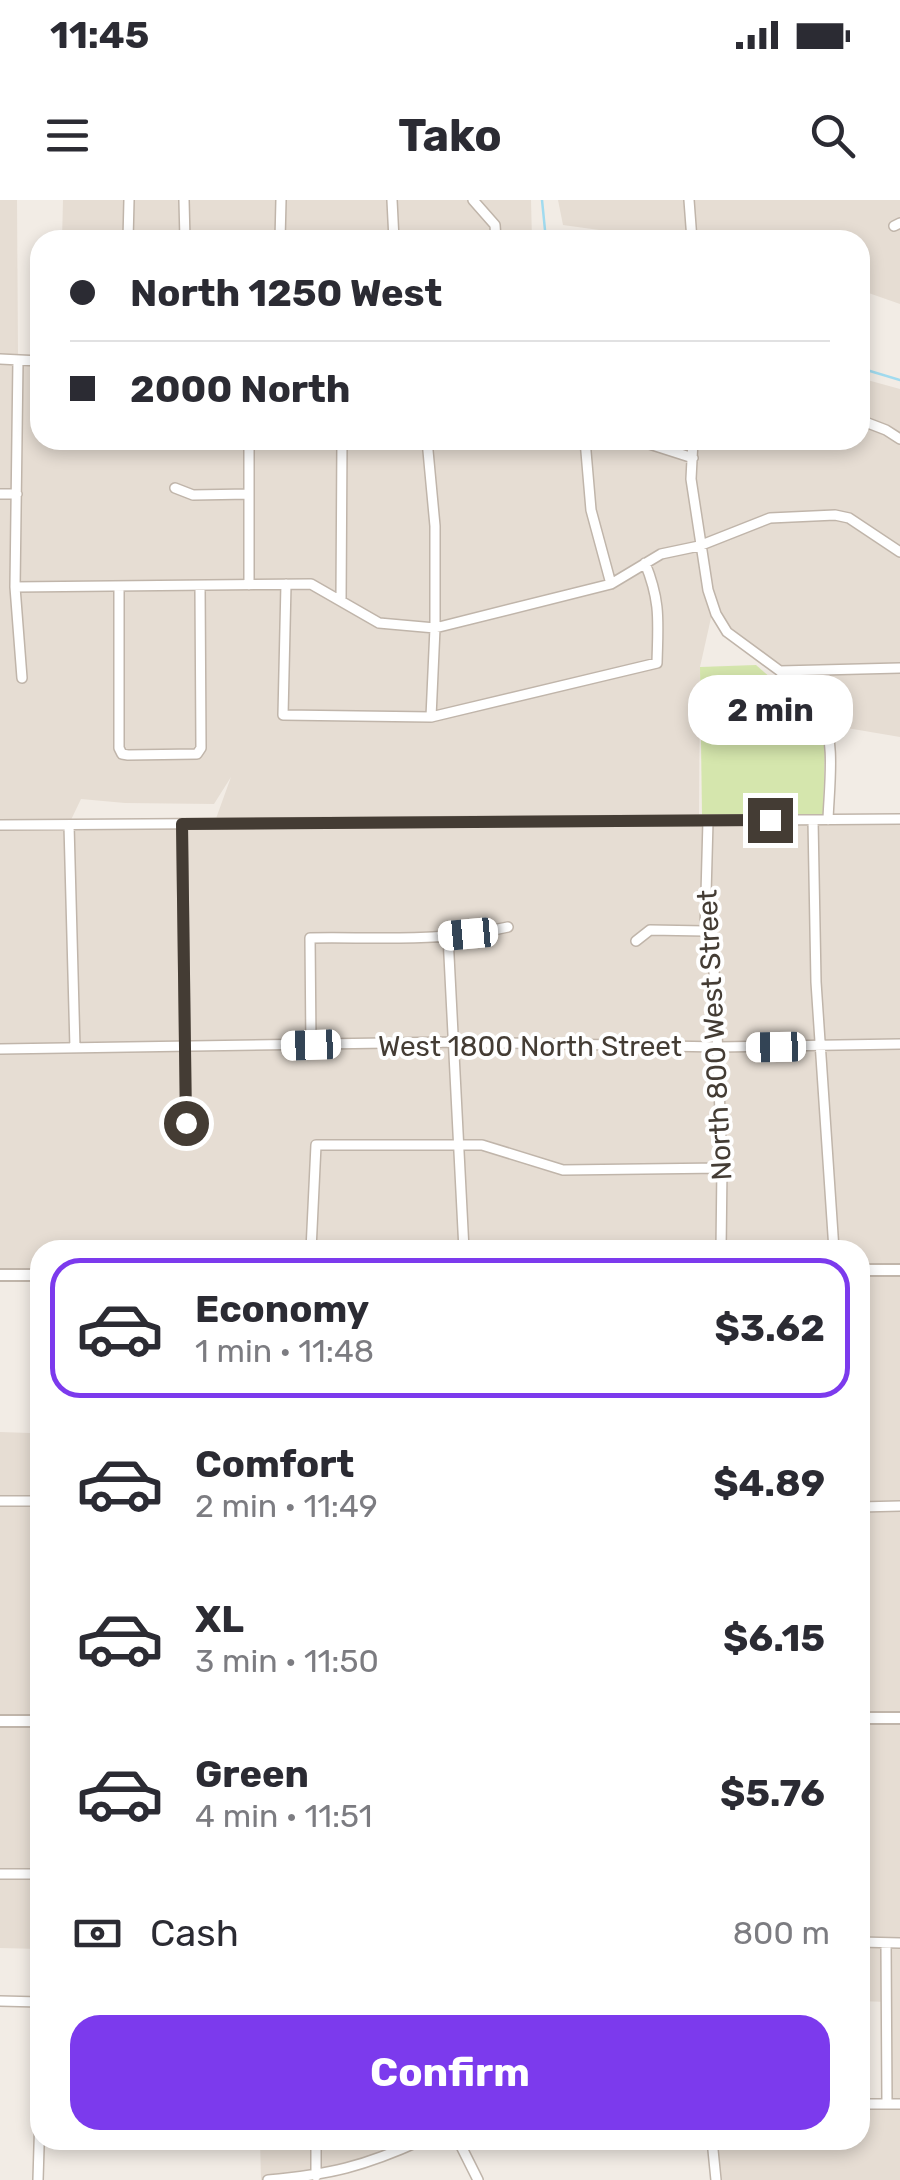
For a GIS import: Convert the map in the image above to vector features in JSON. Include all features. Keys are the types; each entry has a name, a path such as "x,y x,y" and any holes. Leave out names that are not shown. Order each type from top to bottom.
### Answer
{"street":[{"path":"128,230 129,200"},
{"path":"184,200 185,230"},
{"path":"280,230 281,200"},
{"path":"392,200 394,230"},
{"path":"473,200 495,230"},
{"path":"689,200 691,230"},
{"path":"0,360 30,360"},
{"path":"18,360 14,587 22,678"},
{"path":"870,424 900,439"},
{"path":"249,450 249,585"},
{"path":"341,601 342,450"},
{"path":"428,450 436,628 432,717"},
{"path":"586,450 590,510 611,584"},
{"path":"668,450 692,458"},
{"path":"692,450 691,480 710,601 721,624 735,640 780,671 821,710 829,740 828,820"},
{"path":"175,488 193,495 249,494"},
{"path":"0,494 18,494"},
{"path":"14,587 311,584 379,623 436,628 611,584 660,554 700,546 770,518 836,515 859,524 900,553"},
{"path":"286,584 284,715 432,717 657,664 656,589 645,563"},
{"path":"119,586 119,748 122,754 196,754 200,748 200,586"},
{"path":"780,671 900,668"},
{"path":"0,825 900,819"},
{"name":"North 800 West Street","path":"708,820 705,931 716,977 722,1240"},
{"path":"813,820 816,982 833,1240"},
{"path":"182,824 186,1123"},
{"path":"69,825 75,1048"},
{"path":"311,1045 310,938 448,936 508,928"},
{"path":"636,941 650,930 705,931"},
{"path":"448,936 463,1240"},
{"name":"West 1800 North Street","path":"0,1049 454,1042 719,1048 900,1044"},
{"path":"311,1240 316,1145 482,1145 562,1170 722,1168"},
{"path":"870,1270 900,1270"},
{"path":"0,1275 30,1275"},
{"path":"0,1501 30,1501"},
{"path":"870,1506 900,1506"},
{"path":"870,1718 900,1718"},
{"path":"0,1721 30,1721"},
{"path":"0,1874 30,1874"},
{"path":"870,1942 900,1943"},
{"path":"886,1943 887,2104"},
{"path":"0,2002 30,2002"},
{"path":"870,2104 900,2104"},
{"path":"38,2180 39,2150"},
{"path":"316,2150 316,2176"},
{"path":"268,2180 316,2176 398,2150"},
{"path":"463,2150 478,2180"},
{"path":"713,2150 716,2180"}],"shaded area":[{"path":"0,200 17,200 18,361 30,361 30,450 870,450 870,381 900,389 900,737 835,726 780,671 727,632 713,609 700,667 699,816 900,817 900,2180 715,2180 713,2150 870,2150 870,2104 887,2104 886,2002 870,2001 870,1240 30,1240 30,1275 0,1275","holes":["231,777 214,824 69,824 81,799 214,804"]},
{"path":"63,200 531,200 532,230 62,230"},
{"path":"558,200 900,200 900,304 870,294 870,230 599,230 563,225"},
{"path":"0,1432 30,1433 30,1949 0,1948"},
{"path":"260,2150 397,2150 346,2170 261,2180"}],"green space":[{"path":"756,665 822,722 823,815 702,815 700,667"}],"waterway":[{"path":"542,200 545,230"},
{"path":"870,371 900,380"}],"route":[{"path":"186,1123 182,824 770,820"}]}
